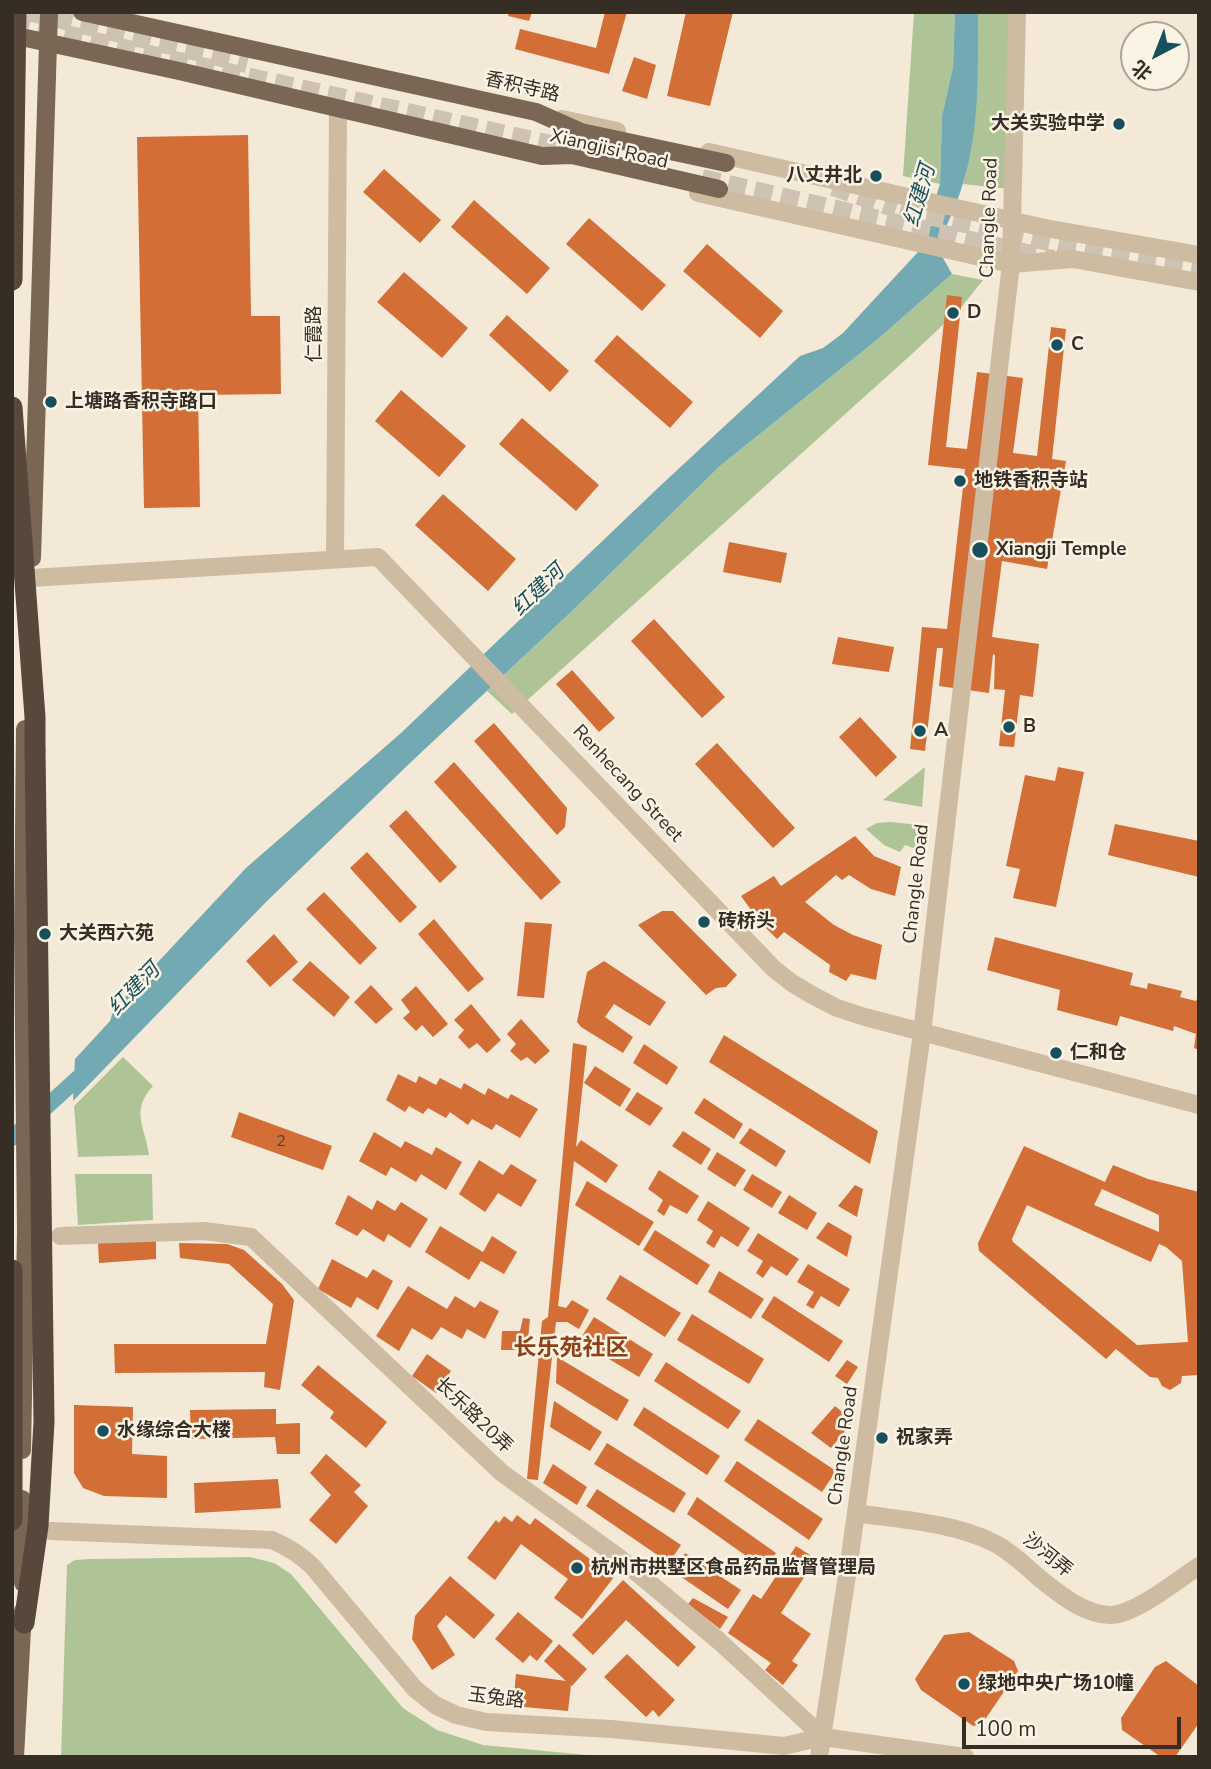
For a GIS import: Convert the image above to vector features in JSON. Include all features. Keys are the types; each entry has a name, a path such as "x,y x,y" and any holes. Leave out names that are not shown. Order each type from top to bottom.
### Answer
{"highway":[{"path":"12,280 16,12"},
{"path":"12,407 35,717 44,1422 38,1526 24,1623"},
{"path":"12,1270 12,1520"}],"main road":[{"path":"15,1757 24,1623 22,1538 26,1232 23,790 49,12"},
{"name":"香积寺路","path":"82,12 536,113"},
{"name":"Xiangjisi Road","path":"12,35 542,156"},
{"path":"536,113 581,132 726,163"},
{"path":"542,156 572,155 719,189"}],"street":[{"name":"Changle Road","path":"819,1757 856,1513 922,1033 1011,264 1017,12"},
{"name":"仁霞路","path":"335,559 338,108"},
{"name":"香积寺路","path":"536,113 1011,221"},
{"name":"Xiangjisi Road","path":"542,156 1011,264 1073,259 1199,282"},
{"path":"1011,221 1199,255"},
{"name":"Renhecang Street","path":"31,578 378,557 783,976 837,1008 922,1033 1199,1105"},
{"name":"长乐路20弄","path":"60,1236 204,1231 251,1237 502,1473 617,1556 719,1641 824,1737"},
{"name":"沙河弄","path":"856,1513 963,1531 990,1541 1004,1548 1081,1608 1109,1615 1125,1612 1199,1566"},
{"name":"玉兔路","path":"51,1531 272,1540 285,1545 313,1567 415,1689 435,1705 472,1720 611,1729 785,1746 824,1737 965,1757"}],"green space":[{"path":"914,12 955,12 953,67 942,116 940,184 903,176"},
{"path":"978,12 1019,12 1019,190 963,184 974,120"},
{"path":"952,274 983,280 959,310 913,353 512,714 487,691 720,466 878,339"},
{"path":"925,767 922,807 883,800"},
{"path":"877,823 919,825 916,849 905,845 900,852 884,845 866,829"},
{"path":"123,1057 153,1086 142,1103 141,1111 149,1155 78,1157 74,1106"},
{"path":"75,1174 152,1174 153,1220 78,1225"},
{"path":"250,1557 274,1563 291,1574 403,1708 437,1730 483,1745 608,1757 61,1757 67,1565 75,1560 91,1559"}],"water":[{"path":"955,12 978,12 978,55 977,98 969,162 958,199 937,247 952,274 878,339 720,466 570,613 267,901 73,1101 75,1059 110,1021 114,1009 246,868 401,733 800,356 823,348 843,333 918,252 940,184 942,116 953,67"}],"building":[{"path":"509,12 532,12 529,21 508,16"},
{"path":"605,12 627,12 609,74 515,49 520,29 596,48"},
{"path":"686,12 733,12 710,106 667,96"},
{"path":"634,57 656,65 647,99 622,91"},
{"path":"248,135 251,316 280,316 281,394 198,395 200,507 144,508 137,137"},
{"path":"384,169 441,220 420,243 363,192"},
{"path":"474,200 550,268 527,294 451,227"},
{"path":"589,218 666,285 642,311 566,244"},
{"path":"707,244 783,311 760,338 683,271"},
{"path":"404,272 468,328 442,358 377,302"},
{"name":"Xiangji Temple","path":"947,295 962,297 946,447 967,449 977,372 1023,378 1013,453 1037,456 1051,327 1066,329 1052,459 1066,461 1047,569 1002,561 992,637 1039,644 1033,697 1020,695 1014,747 999,746 1005,690 994,689 995,655 993,654 989,693 939,686 943,648 937,648 925,751 910,749 922,627 947,629 965,469 928,465"},
{"path":"507,315 569,371 550,392 489,335"},
{"path":"617,335 693,402 670,428 594,361"},
{"path":"401,390 466,446 439,477 375,421"},
{"path":"522,418 599,485 576,511 499,444"},
{"path":"443,494 516,559 488,591 415,525"},
{"path":"729,542 787,553 781,583 723,572"},
{"path":"654,619 725,697 702,718 631,641"},
{"path":"838,637 894,647 889,672 832,664"},
{"path":"572,670 615,718 599,732 556,684"},
{"path":"860,717 897,757 876,777 839,737"},
{"path":"494,723 567,808 565,827 557,835 474,741"},
{"path":"717,743 795,828 773,848 695,764"},
{"path":"454,762 561,882 541,900 434,782"},
{"path":"1058,767 1084,772 1056,907 1013,898 1020,869 1006,866 1025,775 1055,781"},
{"path":"406,810 457,867 440,883 389,826"},
{"path":"1115,824 1199,841 1199,877 1108,855"},
{"path":"855,836 874,856 901,867 895,896 871,889 849,875 842,880 836,875 805,902 834,925 882,945 876,980 851,974 846,981 829,972 830,965 784,932 777,939 759,921 741,896 774,876 781,886"},
{"path":"367,852 417,907 400,923 350,868"},
{"path":"324,892 377,948 360,965 306,909"},
{"path":"662,911 673,911 737,975 726,987 716,988 706,995 638,925"},
{"path":"434,919 484,979 468,992 418,934"},
{"path":"525,922 552,924 544,998 517,996"},
{"path":"274,934 298,962 270,987 246,961"},
{"path":"995,937 1133,973 1130,985 1147,989 1148,983 1182,991 1180,997 1196,1001 1199,994 1199,1050 1194,1048 1196,1034 1174,1026 1173,1031 1120,1016 1117,1026 1057,1010 1060,990 987,970"},
{"path":"310,961 350,997 334,1017 292,980"},
{"path":"604,961 666,1002 650,1026 614,1004 605,1017 633,1037 623,1053 577,1022 587,972"},
{"path":"371,985 393,1009 376,1024 354,1002"},
{"path":"416,986 448,1024 433,1037 422,1025 416,1031 403,1018 410,1012 401,1000"},
{"path":"471,1004 501,1040 487,1053 477,1043 469,1049 458,1037 464,1030 454,1020"},
{"path":"521,1019 550,1051 535,1064 527,1057 521,1061 510,1051 516,1044 507,1034"},
{"path":"724,1035 878,1131 870,1164 709,1062"},
{"path":"573,1043 587,1046 576,1147 581,1140 618,1165 606,1183 574,1161 558,1306 566,1308 572,1300 589,1310 579,1329 567,1322 556,1322 538,1480 527,1479 542,1321 548,1317"},
{"path":"644,1044 678,1067 667,1085 633,1063"},
{"path":"595,1066 631,1089 620,1107 584,1083"},
{"path":"398,1074 416,1083 419,1076 436,1085 440,1078 461,1089 464,1083 485,1095 488,1088 508,1099 511,1094 538,1109 520,1138 496,1124 492,1130 472,1119 468,1125 450,1112 446,1118 428,1108 423,1114 409,1106 405,1112 386,1100"},
{"path":"637,1092 663,1108 650,1126 625,1110"},
{"path":"704,1098 743,1124 734,1139 694,1113"},
{"path":"239,1112 332,1146 323,1170 231,1137"},
{"path":"750,1128 786,1151 776,1167 739,1143"},
{"path":"683,1131 711,1149 701,1165 672,1146"},
{"path":"374,1132 401,1148 405,1141 432,1155 436,1147 462,1162 446,1190 421,1174 416,1182 391,1167 386,1176 359,1161"},
{"path":"1024,1146 1105,1182 1113,1165 1148,1179 1199,1192 1199,1375 1182,1376 1181,1383 1170,1390 1162,1386 1158,1378 1150,1377 1116,1349 1106,1359 979,1251 978,1243","holes":["1102,1189 1159,1215 1159,1232 1094,1205","1027,1205 1151,1262 1159,1244 1166,1247 1182,1261 1188,1342 1137,1345 1013,1242"]},
{"path":"717,1152 746,1170 735,1187 707,1169"},
{"path":"479,1160 503,1175 511,1164 537,1180 521,1207 498,1193 485,1212 459,1194"},
{"path":"659,1170 699,1196 687,1214 670,1205 664,1216 657,1211 663,1200 648,1189"},
{"path":"752,1174 782,1192 772,1208 743,1190"},
{"path":"587,1181 654,1222 639,1246 575,1205"},
{"path":"855,1185 863,1189 857,1217 838,1206"},
{"path":"348,1195 372,1210 377,1200 395,1211 401,1202 428,1219 410,1248 388,1234 384,1242 363,1229 357,1236 335,1224"},
{"path":"789,1195 817,1213 807,1230 778,1213"},
{"path":"708,1201 750,1228 738,1247 721,1236 714,1248 706,1243 713,1231 697,1220"},
{"path":"828,1222 852,1236 847,1257 816,1238"},
{"path":"440,1226 483,1252 492,1236 517,1252 504,1274 481,1261 469,1280 425,1252"},
{"path":"655,1230 710,1265 697,1285 643,1250"},
{"path":"758,1233 799,1259 787,1276 771,1266 763,1278 756,1273 763,1261 747,1251"},
{"path":"156,1241 156,1259 99,1263 98,1243"},
{"path":"179,1243 227,1244 244,1250 282,1284 294,1300 280,1390 264,1387 265,1372 115,1373 114,1344 266,1344 273,1304 229,1264 180,1258"},
{"path":"332,1259 367,1278 373,1269 393,1281 378,1310 357,1297 351,1308 318,1289"},
{"path":"808,1264 850,1289 839,1307 821,1296 813,1309 806,1305 814,1292 797,1282"},
{"path":"719,1271 764,1299 751,1319 708,1292"},
{"path":"620,1275 681,1313 665,1337 606,1299"},
{"path":"408,1286 447,1309 455,1296 475,1308 480,1301 499,1311 485,1339 467,1329 462,1339 441,1327 432,1340 412,1328 399,1351 376,1336"},
{"path":"774,1296 843,1341 829,1362 761,1317"},
{"path":"692,1314 764,1359 749,1384 677,1340"},
{"path":"594,1317 653,1354 639,1377 579,1341"},
{"path":"523,1318 530,1319 527,1350 501,1350 502,1331 520,1331"},
{"path":"427,1354 451,1371 436,1393 412,1376"},
{"path":"557,1357 629,1400 617,1421 556,1383"},
{"path":"847,1360 858,1367 847,1384 835,1376"},
{"path":"666,1362 741,1411 728,1429 654,1381"},
{"path":"318,1365 387,1422 366,1448 330,1418 334,1412 301,1385"},
{"path":"554,1401 602,1432 590,1451 550,1427"},
{"name":"水缘综合大楼","path":"74,1405 133,1407 132,1454 167,1456 167,1498 104,1496 83,1488 74,1473"},
{"path":"835,1406 853,1421 831,1448 811,1433"},
{"path":"644,1407 720,1456 707,1475 633,1425"},
{"path":"276,1409 276,1424 300,1423 300,1454 277,1454 275,1437 191,1439 190,1410"},
{"path":"758,1419 836,1471 822,1492 744,1440"},
{"path":"607,1443 686,1493 674,1513 594,1464"},
{"path":"326,1454 361,1485 354,1492 368,1506 336,1544 309,1520 331,1495 310,1473"},
{"path":"737,1461 823,1519 809,1540 724,1481"},
{"path":"553,1464 587,1487 577,1505 543,1483"},
{"path":"278,1479 281,1508 195,1513 194,1483"},
{"path":"597,1489 681,1545 669,1563 586,1506"},
{"path":"697,1497 776,1553 766,1570 687,1514"},
{"name":"杭州市拱墅区食品药品监督管理局","path":"517,1515 530,1525 535,1518 614,1577 582,1619 554,1598 568,1579 521,1544 495,1580 467,1558 496,1520 499,1523 504,1516 512,1522"},
{"path":"796,1546 816,1559 781,1613 811,1634 792,1661 798,1665 783,1685 765,1670 771,1663 728,1633 753,1594 761,1599"},
{"path":"685,1553 741,1590 728,1609 674,1572"},
{"path":"450,1576 495,1615 474,1639 446,1615 437,1626 455,1655 432,1670 412,1639 415,1616"},
{"path":"623,1580 696,1647 678,1667 626,1620 593,1655 572,1635"},
{"path":"693,1598 728,1617 720,1629 688,1604"},
{"path":"518,1612 553,1641 537,1661 530,1655 523,1663 495,1639"},
{"name":"绿地中央广场10幢","path":"969,1632 1014,1661 1018,1671 982,1724 973,1726 921,1690 915,1679 944,1635"},
{"path":"559,1644 587,1669 571,1685 568,1711 513,1706 516,1674 566,1681 544,1661"},
{"path":"627,1654 675,1700 659,1717 653,1710 646,1717 604,1677"},
{"path":"1166,1661 1199,1686 1199,1723 1175,1757 1161,1757 1122,1730 1121,1718 1155,1667"}],"waterway":[{"name":"红建河","path":"12,1138 88,1069"}],"tunnel":[{"path":"28,12 247,64"},
{"path":"12,21 586,152"},
{"path":"702,178 1053,259"},
{"path":"833,187 896,209"},
{"path":"900,210 1062,245 1199,267"}],"place":[{"name":"大关实验中学","path":"1119,124"},
{"name":"八丈井北","path":"876,176"},
{"name":"D","path":"953,313"},
{"name":"C","path":"1057,345"},
{"name":"上塘路香积寺路口","path":"51,402"},
{"name":"地铁香积寺站","path":"960,481"},
{"name":"Xiangji Temple","path":"980,550"},
{"name":"B","path":"1009,727"},
{"name":"A","path":"920,731"},
{"name":"砖桥头","path":"704,922"},
{"name":"大关西六苑","path":"45,934"},
{"name":"仁和仓","path":"1056,1053"},
{"name":"水缘综合大楼","path":"103,1431"},
{"name":"祝家弄","path":"882,1438"},
{"name":"杭州市拱墅区食品药品监督管理局","path":"577,1568"},
{"name":"绿地中央广场10幢","path":"964,1684"}],"district":[{"name":"长乐苑社区","path":"571,1349"}]}
